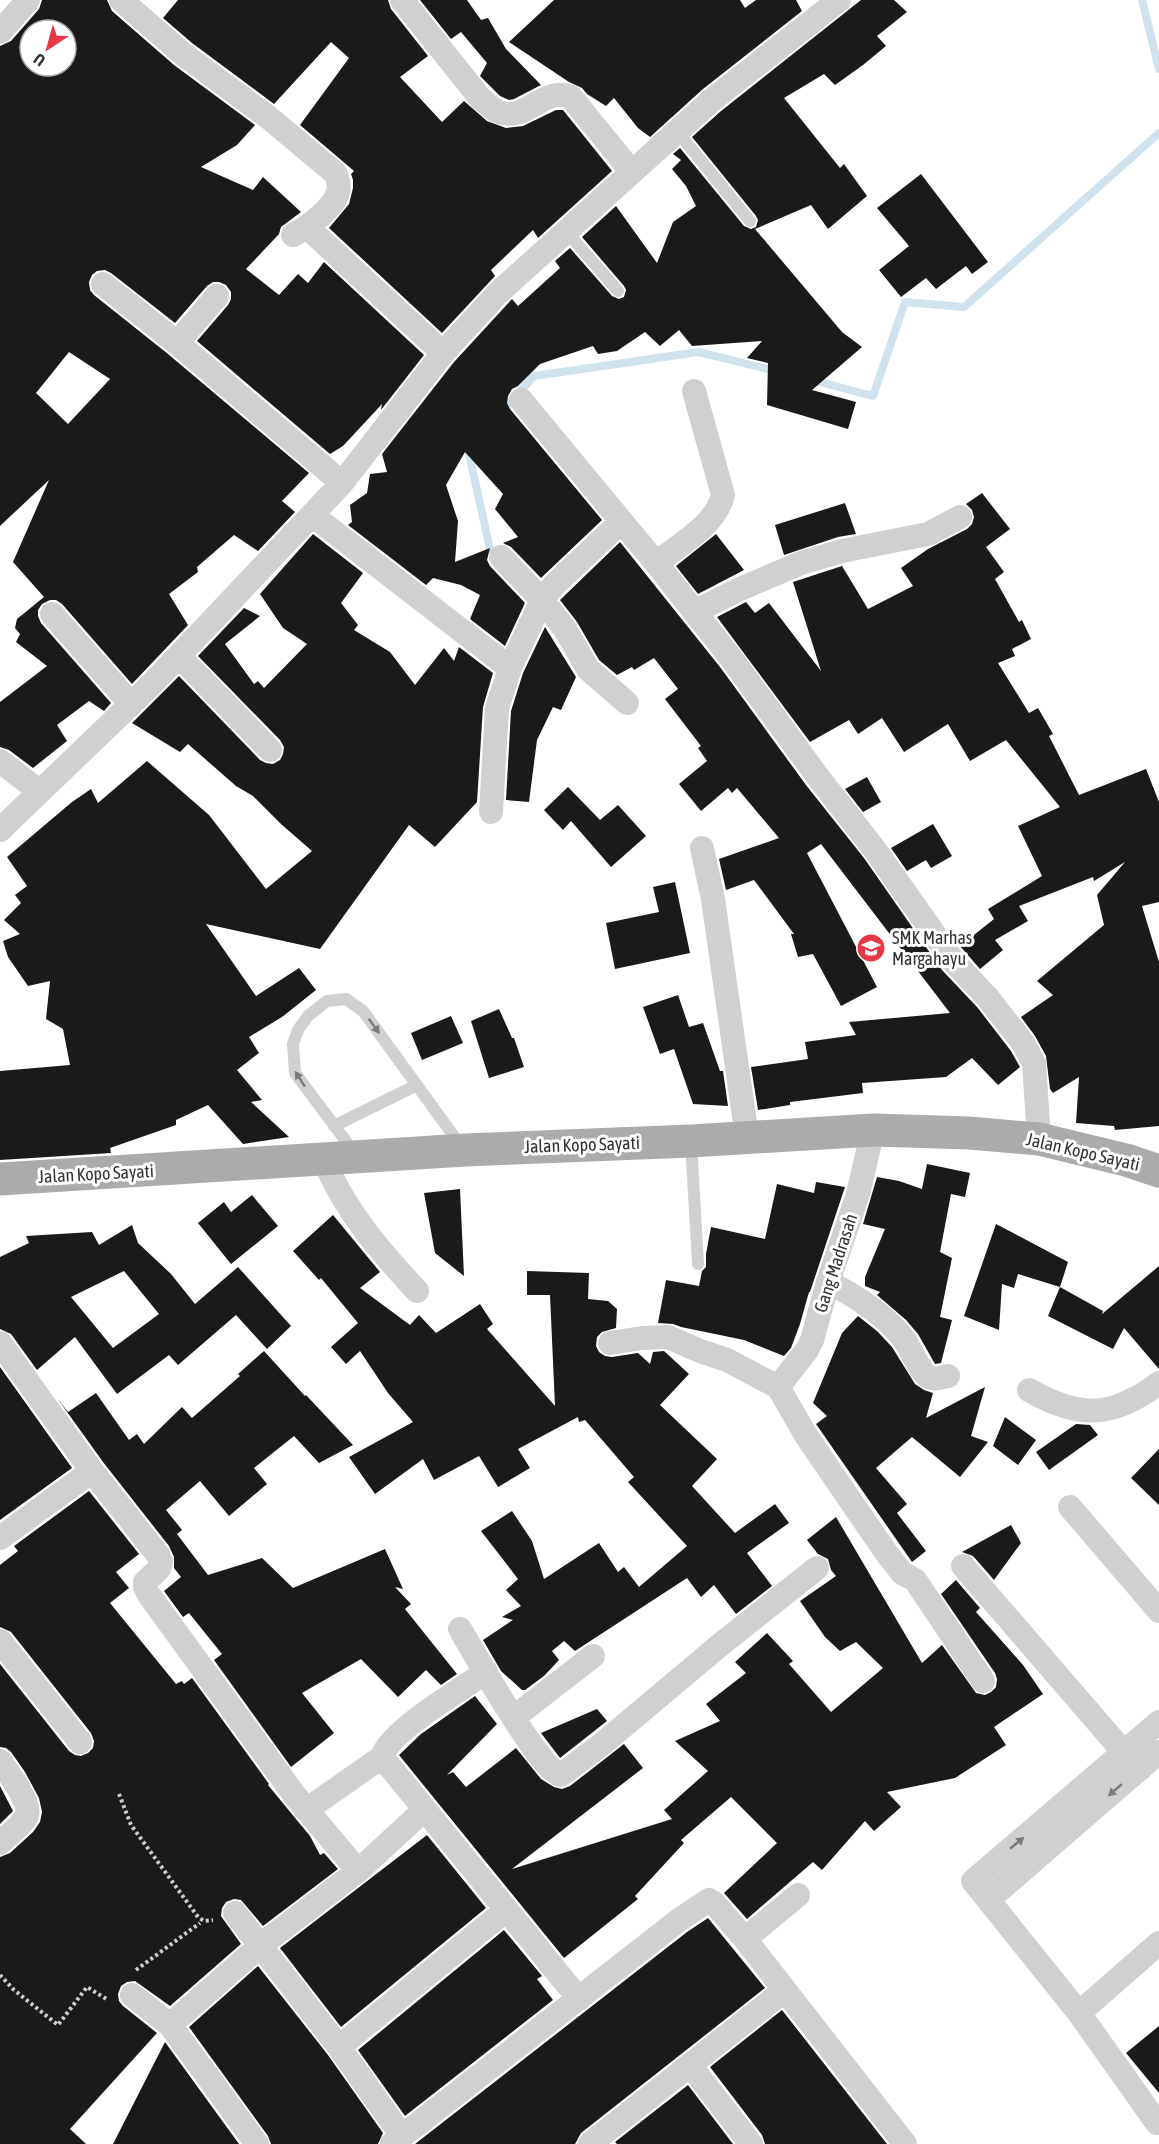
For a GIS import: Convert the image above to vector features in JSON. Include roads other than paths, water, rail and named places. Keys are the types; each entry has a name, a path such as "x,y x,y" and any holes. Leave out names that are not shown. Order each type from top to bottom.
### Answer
{"main road":[{"name":"Jalan Kopo Sayati","path":"0,1179 465,1150 691,1141 873,1130 969,1133 1038,1139 1126,1160 1159,1171"}],"street":[{"path":"0,32 28,0"},
{"path":"121,0 183,54 268,117 335,173 339,181 338,194 300,231 443,353"},
{"path":"402,0 480,98 496,111 502,114 518,113 556,93 564,94 570,97 632,172"},
{"path":"0,830 180,656 342,483 443,353 498,293 712,100 839,0"},
{"path":"103,284 177,343 342,483"},
{"path":"177,343 217,296"},
{"path":"656,563 712,519 723,495 694,392"},
{"path":"521,400 656,563 875,850 954,962 988,998 1023,1043 1034,1064 1038,1139"},
{"path":"312,515 510,668"},
{"path":"694,612 801,563 842,550 928,534 960,517"},
{"path":"491,812 496,708 510,668 542,600 554,585 621,522"},
{"path":"501,557 542,600 565,629 588,669 627,703"},
{"path":"52,614 130,703"},
{"path":"180,656 270,750"},
{"path":"0,761 39,792"},
{"path":"702,848 713,899 747,1137"},
{"name":"Gang Madrasah","path":"778,1387 807,1350 815,1331 828,1282 858,1194 873,1130"},
{"path":"324,1160 334,1184 374,1244 417,1291"},
{"path":"828,1282 856,1296 890,1324 905,1341 926,1375 933,1378 948,1377"},
{"path":"610,1343 649,1337 668,1337 727,1360 778,1387 807,1437 879,1542 902,1573 915,1580 983,1681"},
{"path":"0,1343 161,1562 159,1569 145,1582 149,1595 306,1809 358,1871"},
{"path":"1029,1390 1065,1408 1095,1411 1134,1399 1159,1383"},
{"path":"1,1536 91,1469"},
{"path":"1070,1507 1159,1611"},
{"path":"963,1566 1068,1690 1132,1761"},
{"path":"460,1629 536,1752 554,1774 563,1774 817,1568"},
{"path":"0,1641 80,1742"},
{"path":"513,1718 593,1656"},
{"path":"306,1809 382,1757 387,1745 413,1723 486,1672"},
{"path":"988,1900 1132,1761 1159,1722"},
{"path":"1157,2123 1079,2013 973,1881 1132,1761 1159,1752"},
{"path":"382,1757 579,1999"},
{"path":"0,1761 26,1802 28,1812 26,1818 0,1843"},
{"path":"170,2025 261,1946 358,1871 424,1810"},
{"path":"745,1939 798,1895"},
{"path":"235,1913 339,2047 397,2140 708,1900 714,1903 745,1939 905,2144"},
{"path":"339,2047 506,1910"},
{"path":"1079,2013 1159,1943"},
{"path":"595,2142 784,1990"},
{"path":"132,1995 170,2025 257,2144"},
{"path":"690,2065 752,2144"}],"lane":[{"path":"677,131 750,221"},
{"path":"566,231 618,291"},
{"path":"358,1158 295,1073 293,1044 297,1030 308,1016 327,1001 346,999 363,1011 465,1150"},
{"path":"334,1126 417,1085"},
{"path":"691,1141 698,1264"}],"waterway":[{"path":"1142,0 1159,69"},
{"path":"812,380 873,396 905,302 964,307 1159,133"},
{"path":"500,413 534,376 699,352 779,372"},
{"path":"470,447 468,449 490,549"}],"place":[{"name":"SMK Marhas Margahayu","path":"871,948"}]}
